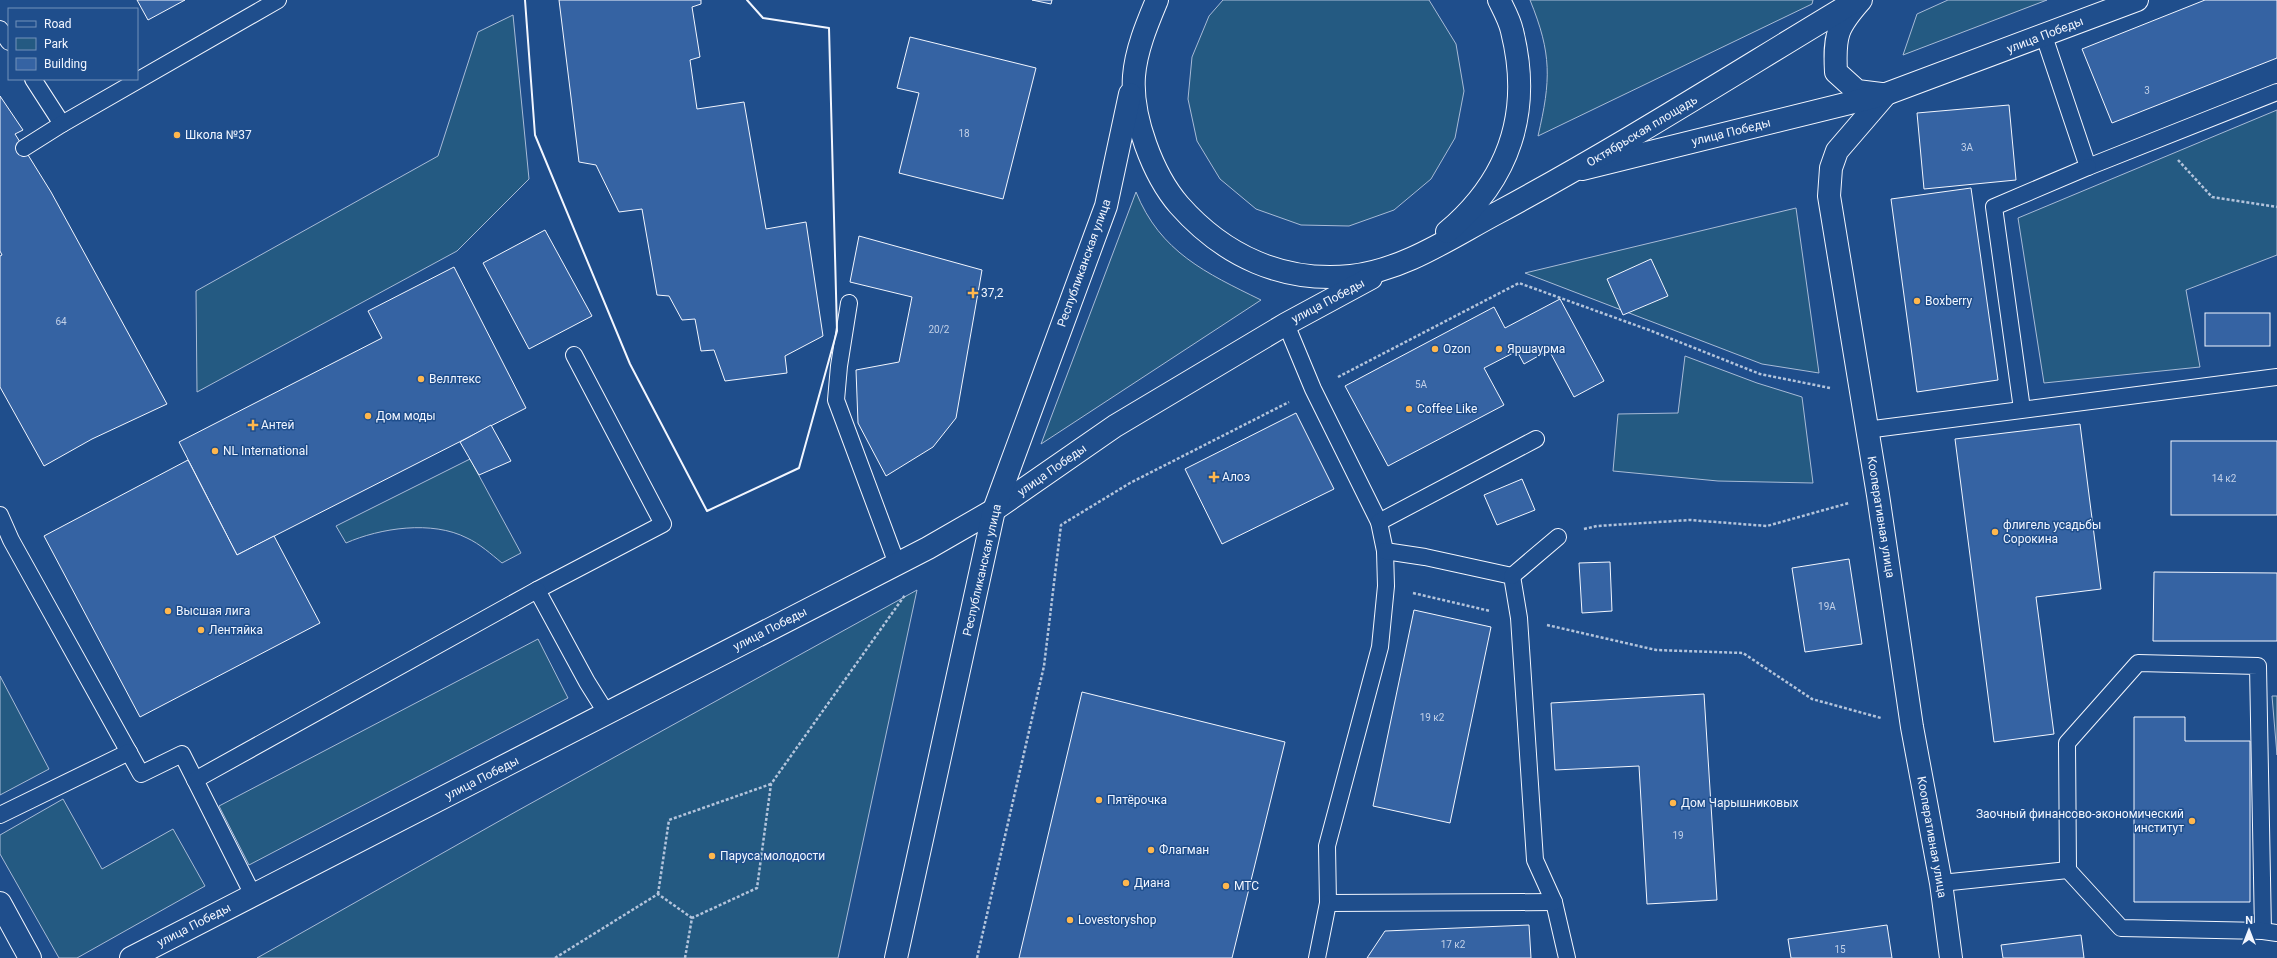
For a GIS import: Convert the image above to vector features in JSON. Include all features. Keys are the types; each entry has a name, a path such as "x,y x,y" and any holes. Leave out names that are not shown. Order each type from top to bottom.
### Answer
{"main road":[{"path":"1141,40 1147,0"},
{"name":"Октябрьская площадь","path":"1156,0 1141,40 1134,77 1139,120 1151,160 1171,196 1198,227 1231,251 1269,268 1310,276 1351,276 1391,268 1422,253 1577,170 1857,0"},
{"name":"Октябрьская площадь","path":"1422,253 1456,225 1486,192 1506,157 1518,115 1520,72 1512,30 1499,0"},
{"name":"улица Победы","path":"1861,0 1845,19 1834,44 1836,72 1857,91 1886,94"},
{"name":"улица Победы","path":"1577,170 1886,94 2044,36 2136,0"},
{"name":"Республиканская улица","path":"896,958 994,510 1106,206 1134,77"},
{"name":"Кооперативная улица","path":"1886,94 1837,151 1831,168 1829,196 1860,394 1878,495 1912,727 1941,883 1951,958"},
{"name":"улица Победы","path":"131,958 897,564 994,510 1115,426 1334,296 1391,268"},
{"path":"0,903 30,958"}],"lane":[{"path":"24,148 62,124 278,0"},
{"path":"0,28 8,40"},
{"path":"2044,36 2088,167"},
{"path":"34,80 62,124"},
{"path":"2022,409 1994,207 2088,167 2277,92"},
{"path":"849,303 839,366 836,400 897,564"},
{"path":"1286,324 1313,389 1379,522 1385,551 1386,586 1380,647 1327,846 1328,903 1317,958"},
{"path":"195,780 537,590 663,524 574,355"},
{"path":"1866,430 2277,377"},
{"path":"1379,522 1536,439"},
{"path":"0,515 11,540 141,774 182,754 253,895"},
{"path":"1512,576 1558,537"},
{"path":"1385,551 1425,557 1512,576"},
{"path":"1512,576 1519,618 1534,860 1554,902 1567,958"},
{"path":"537,590 587,682 607,714"},
{"path":"2138,663 2258,666 2270,932 2121,928 2068,870 2068,743 2138,663"},
{"path":"0,816 129,752"},
{"path":"1941,883 2068,870"},
{"path":"1328,903 1554,902"}],"path":[{"path":"2159,140 2212,197 2277,207"},
{"path":"977,958 1044,666 1061,525 1130,483 1519,283 1649,330 1760,374 1860,394"},
{"path":"1558,537 1597,526 1690,520 1767,526 1878,495"},
{"path":"1386,586 1656,650 1743,653 1812,699 1912,727"},
{"path":"692,918 757,888 771,784 908,590"},
{"path":"555,958 658,894 669,820 771,784"},
{"path":"658,894 692,918"},
{"path":"685,958 692,918"}],"green space":[{"path":"1223,0 1429,0 1456,44 1464,91 1455,138 1431,179 1394,210 1349,226 1301,225 1256,209 1220,179 1197,141 1188,99 1192,57 1209,16"},
{"path":"1530,0 1813,0 1812,4 1538,136 1545,99 1547,67 1546,52 1542,36"},
{"path":"1948,0 2047,0 1903,55 1917,14"},
{"path":"513,15 529,179 457,251 197,392 196,291 438,156 478,32"},
{"path":"2277,110 2277,255 2186,290 2200,367 2044,383 2018,218"},
{"path":"1136,192 1146,213 1158,230 1187,258 1204,270 1261,300 1041,444"},
{"path":"1796,208 1819,373 1762,364 1525,273"},
{"path":"1685,356 1757,383 1802,397 1813,483 1718,481 1613,471 1618,414 1678,413"},
{"path":"470,459 521,553 502,563 472,540 453,532 438,529 406,528 374,533 346,543 336,526"},
{"path":"917,590 838,958 257,958 517,811"},
{"path":"538,639 568,698 249,865 219,806"},
{"path":"0,676 49,769 0,795"},
{"path":"2272,696 2277,696 2277,755"},
{"path":"63,799 102,869 173,829 205,886 77,958 59,958 0,854 0,835"}],"building":[{"path":"137,0 185,0 148,20"},
{"path":"559,0 701,0 701,4 692,7 700,57 690,60 697,109 744,102 766,229 806,222 823,336 785,356 787,373 725,381 714,350 701,351 695,319 682,320 669,296 657,295 642,209 619,212 596,165 579,162"},
{"path":"1032,0 1052,0 1051,4"},
{"path":"2205,0 2277,0 2277,58 2112,123 2082,49"},
{"path":"910,37 1036,68 1003,199 899,173 919,93 897,88"},
{"path":"0,96 23,130 15,134 51,192 167,404 92,439 44,466 0,387 0,256 2,255 0,251"},
{"path":"2009,105 2016,180 1924,189 1917,113"},
{"path":"1971,188 1998,380 1917,392 1891,199"},
{"path":"545,230 592,316 529,349 483,263"},
{"path":"859,236 982,270 956,418 933,447 886,476 858,423 856,370 899,362 912,297 850,282"},
{"path":"1651,259 1668,296 1623,315 1607,279"},
{"name":"Дом моды","path":"454,267 526,408 237,555 179,442 382,338 368,311"},
{"path":"1560,299 1604,381 1574,397 1549,350 1524,364 1517,351 1484,368 1504,405 1388,466 1345,386 1494,307 1505,328"},
{"path":"2205,313 2270,313 2270,346 2205,346"},
{"path":"1296,413 1334,489 1222,544 1185,469"},
{"path":"2080,424 2101,589 2036,597 2054,734 1994,742 1955,439"},
{"path":"491,425 511,461 479,475 460,442"},
{"path":"2171,441 2277,441 2277,515 2171,515"},
{"path":"188,460 237,555 274,536 320,623 140,717 44,536"},
{"path":"1522,479 1535,510 1497,525 1484,495"},
{"path":"1849,559 1862,644 1805,652 1792,568"},
{"path":"1610,562 1612,611 1582,613 1579,563"},
{"path":"2154,572 2277,573 2277,641 2153,641"},
{"path":"1414,610 1491,627 1450,823 1373,806"},
{"name":"Флагман","path":"1082,692 1285,742 1232,958 1019,958"},
{"path":"1704,694 1717,900 1647,904 1639,766 1555,770 1551,703"},
{"name":"Заочный финансово-экономический институт","path":"2134,717 2185,717 2185,741 2250,741 2250,902 2134,902"},
{"path":"1529,925 1531,958 1367,958 1385,931"},
{"path":"1887,925 1892,958 1791,958 1788,939"},
{"path":"2081,935 2084,958 2003,958 2001,945"}],"wall":[{"path":"525,0 535,135 630,364 707,511 799,468 837,331 829,28 763,18 747,0"}],"place":[{"name":"Школа №37","path":"177,135"},
{"name":"37,2","path":"973,293"},
{"name":"Boxberry","path":"1917,301"},
{"name":"Ozon","path":"1435,349"},
{"name":"Яршаурма","path":"1499,349"},
{"name":"Веллтекс","path":"421,379"},
{"name":"Coffee Like","path":"1409,409"},
{"name":"Дом моды","path":"368,416"},
{"name":"Антей","path":"253,425"},
{"name":"NL International","path":"215,451"},
{"name":"Алоэ","path":"1214,477"},
{"name":"флигель усадьбы Сорокина","path":"1995,532"},
{"name":"Высшая лига","path":"168,611"},
{"name":"Лентяйка","path":"201,630"},
{"name":"Пятёрочка","path":"1099,800"},
{"name":"Дом Чарышниковых","path":"1673,803"},
{"name":"Заочный финансово-экономический институт","path":"2192,821"},
{"name":"Флагман","path":"1151,850"},
{"name":"Паруса молодости","path":"712,856"},
{"name":"Диана","path":"1126,883"},
{"name":"МТС","path":"1226,886"},
{"name":"Lovestoryshop","path":"1070,920"}]}
